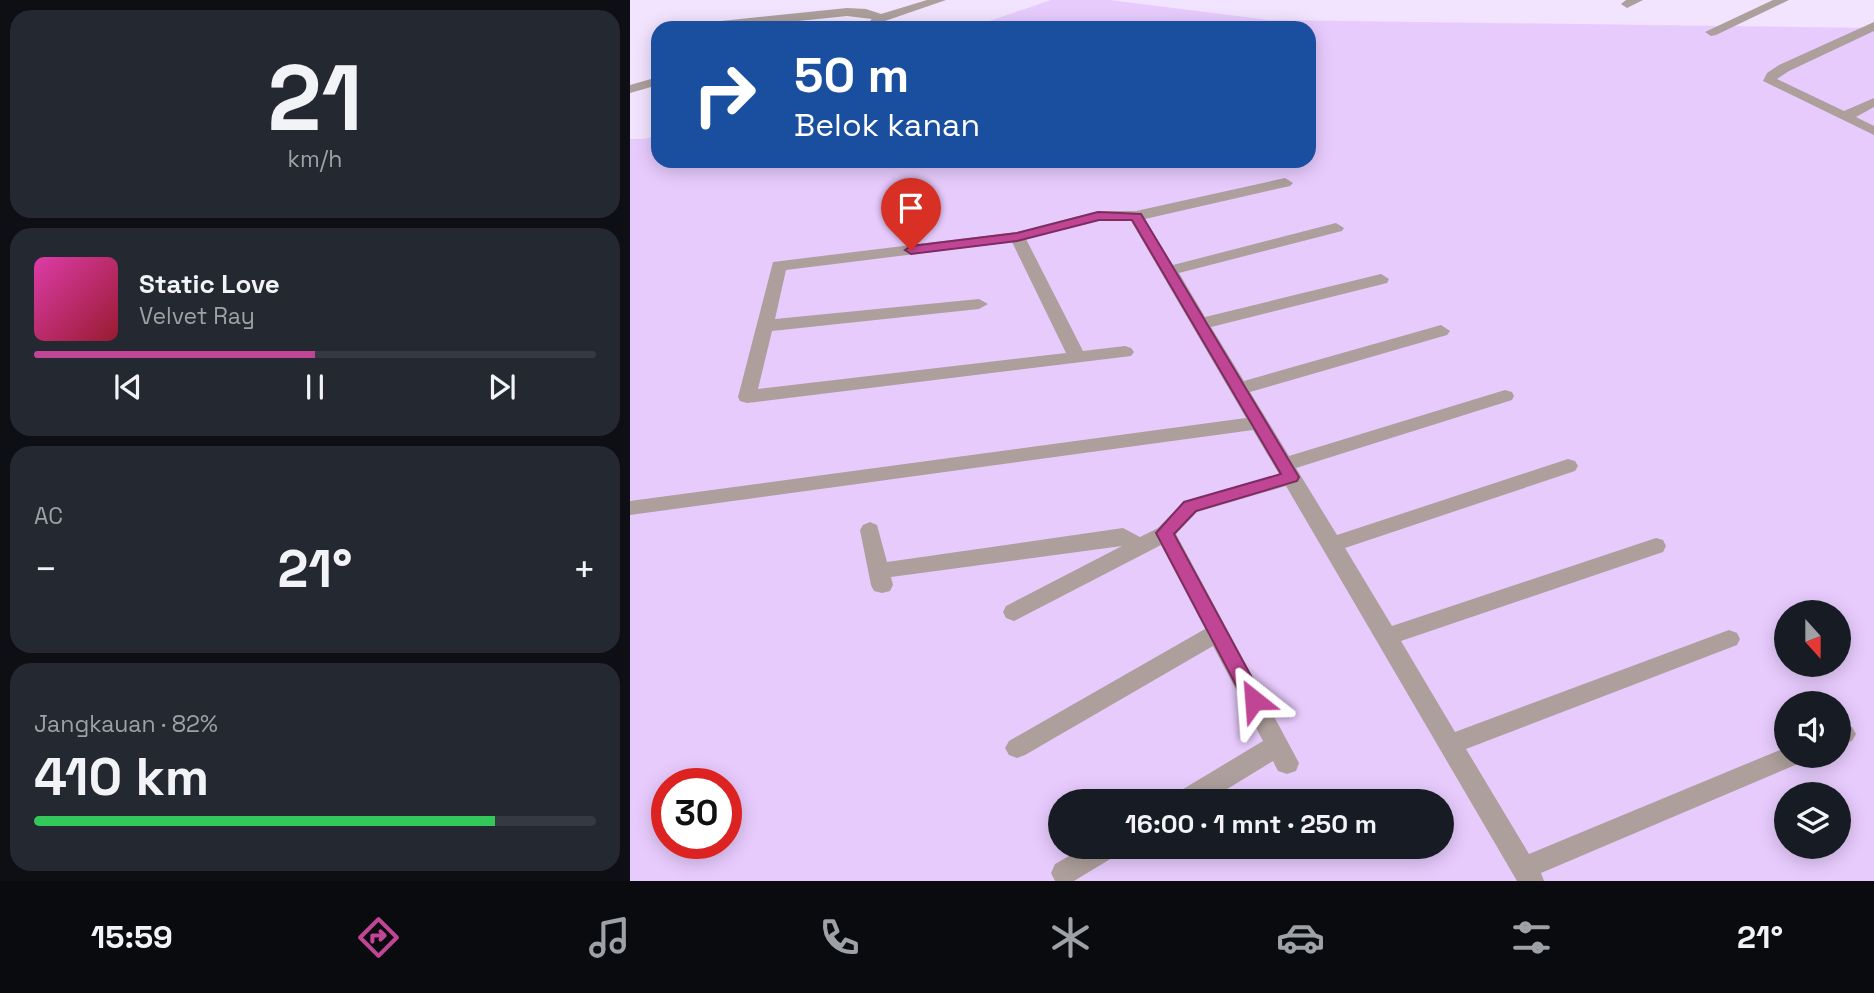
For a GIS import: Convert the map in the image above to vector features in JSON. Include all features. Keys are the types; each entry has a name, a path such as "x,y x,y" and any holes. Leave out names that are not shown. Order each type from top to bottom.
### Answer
{"street":[{"path":"877,21 940,0"},
{"path":"1711,32 1783,0"},
{"path":"760,21 847,12 866,13 881,18"},
{"path":"1874,26 1784,68 1772,76 1770,81 1874,131"},
{"path":"630,89 651,83"},
{"path":"1844,117 1874,102"},
{"path":"1125,352 747,397 779,266 1017,237 1098,216 1136,216 1285,183"},
{"path":"1136,216 1527,874 1774,764"},
{"path":"1168,271 1336,229"},
{"path":"1017,237 1077,358"},
{"path":"1200,324 1381,279"},
{"path":"764,326 979,304"},
{"path":"1238,389 1441,331"},
{"path":"1014,612 1165,533 1190,507 1505,396"},
{"path":"630,508 1259,423"},
{"path":"1331,545 1568,466"},
{"path":"870,530 880,578 1123,537 1139,546"},
{"path":"1165,533 1282,754 1211,789"},
{"path":"1386,637 1656,546"},
{"path":"1017,748 1218,632"},
{"path":"1450,744 1730,639"},
{"path":"1064,873 1088,859"}],"shaded area":[{"path":"1051,0 1109,0 1269,20 1874,28 1874,881 630,881 630,139 651,137 651,168 1316,168 1316,21 990,21"}],"route":[{"path":"911,250 1017,237 1098,216 1136,216 1291,477 1190,507 1165,533 1254,700"}]}
